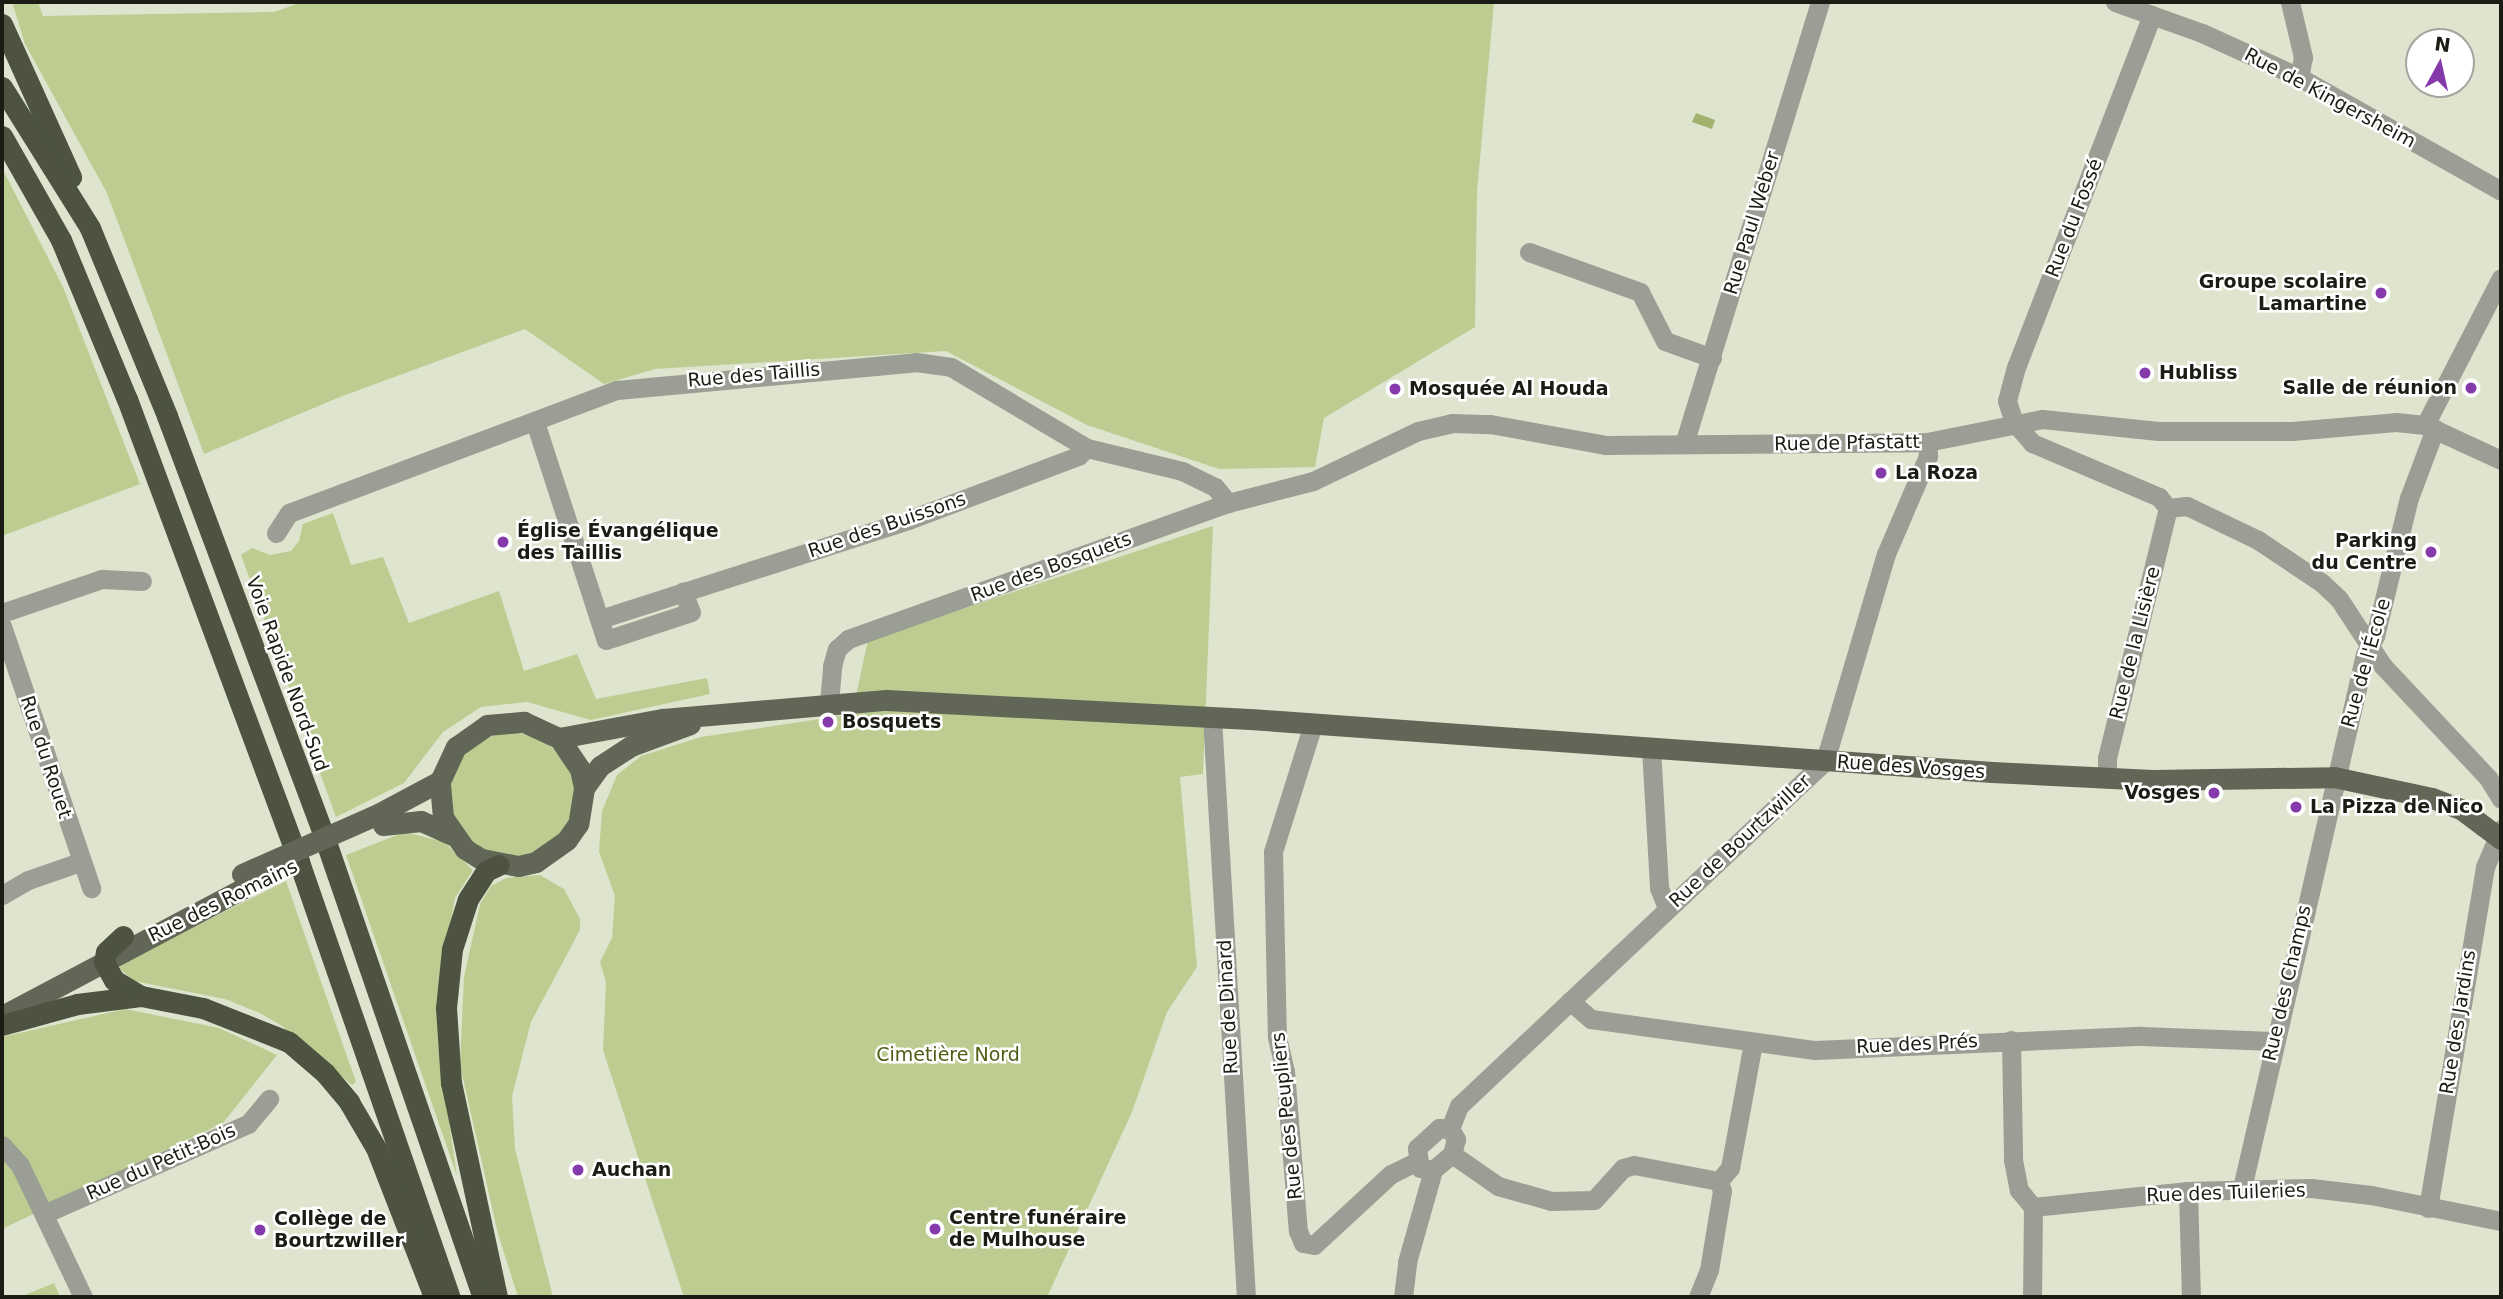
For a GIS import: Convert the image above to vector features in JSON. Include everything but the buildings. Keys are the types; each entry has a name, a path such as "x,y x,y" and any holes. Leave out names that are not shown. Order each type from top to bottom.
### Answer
{"highway":[{"path":"2,24 55,137 90,228"},
{"name":"Voie Rapide Nord-Sud","path":"2,88 90,228 167,416 325,839 483,1297"},
{"path":"2,136 61,240 127,399 299,862 450,1297"},
{"path":"497,1297 451,1083 446,1008 452,948 468,899 486,871 499,865"},
{"path":"123,936 106,953 104,961 114,980 141,996"},
{"path":"2,1025 78,1004 141,996 202,1008 247,1023 289,1042 324,1073 376,1148 434,1297"}],"main road":[{"name":"Rue des Vosges","path":"698,720 829,703 980,701 1825,761 2107,778 2334,777 2432,798 2461,809 2500,838"},
{"path":"559,738 663,719 698,720"},
{"path":"584,788 600,766 631,746 698,720"},
{"path":"524,722 559,738 580,769 584,788 578,824 560,847 536,862 499,865 481,859 452,835 441,809 440,781 456,747 487,725 524,722"},
{"name":"Rue des Romains","path":"2,1001 123,936 381,820 440,781"},
{"name":"Rue des Romains","path":"381,820 421,821 452,835"},
{"name":"Rue des Romains","path":"2,1016 245,880"}],"street":[{"name":"Rue Paul Weber","path":"1684,444 1820,2"},
{"name":"Rue de Kingersheim","path":"2115,2 2299,77 2501,191"},
{"path":"2290,2 2303,57 2299,77"},
{"name":"Rue du Fossé","path":"2014,422 2007,401 2016,367 2152,15"},
{"path":"1529,252 1640,292 1665,341 1712,358"},
{"name":"Rue de l'École","path":"2334,777 2430,427 2501,278"},
{"name":"Rue des Taillis","path":"276,533 289,513 617,390 647,385 916,362 962,373 1087,448 1182,471 1214,487 1228,503"},
{"name":"Rue de Pfastatt","path":"1321,478 1418,431 1452,423 1490,424 1605,445 1927,442 2014,422 2062,418 2158,431 2291,431 2364,422 2430,427 2501,460"},
{"path":"535,422 606,640 691,612 683,592"},
{"path":"2014,422 2032,443 2159,497 2168,508 2187,506 2258,540 2322,583 2339,599 2370,646 2487,778 2501,799"},
{"name":"Rue de Bourtzwiller","path":"1450,1129 1459,1106 1825,761 1886,554 1928,456 1927,442"},
{"name":"Rue des Buissons","path":"600,619 908,520 1078,456 1087,448"},
{"name":"Rue des Bosquets","path":"829,703 832,666 837,649 848,639 1228,503 1321,478"},
{"name":"Rue de la Lisière","path":"2107,778 2107,758 2168,508"},
{"path":"2,613 102,579 142,581"},
{"name":"Rue du Rouet","path":"2,626 91,888"},
{"name":"Rue de Dinard","path":"1212,717 1247,1297"},
{"name":"Rue des Peupliers","path":"1313,724 1273,852 1277,1037 1285,1071 1298,1231 1303,1243 1314,1244 1391,1174 1425,1166"},
{"path":"1651,748 1659,888 1667,908"},
{"name":"Rue des Champs","path":"2242,1188 2334,777"},
{"name":"Rue des Jardins","path":"2428,1208 2482,880 2500,838"},
{"path":"2,895 28,880 80,862"},
{"name":"Rue des Prés","path":"1570,1001 1591,1018 1815,1050 2141,1036 2273,1041"},
{"path":"2011,1040 2013,1160 2020,1190 2033,1207 2032,1297"},
{"path":"1719,1181 1730,1168 1753,1043"},
{"name":"Rue du Petit-Bois","path":"46,1213 248,1124 268,1099"},
{"path":"1403,1297 1425,1166 1417,1148 1425,1136 1440,1128 1450,1129 1456,1139 1452,1154"},
{"path":"2,1145 20,1166 46,1213 83,1297"},
{"path":"1425,1166 1452,1154"},
{"path":"1452,1154 1498,1186 1551,1201 1594,1200 1623,1168 1634,1165 1719,1181"},
{"path":"1698,1297 1709,1270 1722,1191 1719,1181"},
{"name":"Rue des Tuileries","path":"2033,1207 2188,1191 2311,1188 2501,1221"},
{"path":"2188,1191 2190,1297"}],"green space":[{"path":"12,2 38,2 43,16 274,12 302,2 1494,2 1477,192 1475,327 1324,418 1315,467 1219,469 1087,425 946,351 655,369 604,384 525,329 340,397 204,454 107,193 25,44"},
{"path":"2,168 63,287 140,484 2,536"},
{"path":"333,513 351,565 383,557 409,623 499,591 524,671 577,654 596,699 707,678 710,694 591,720 527,702 481,707 443,732 404,783 336,817 241,555 252,548 270,555 291,551 299,541 303,524"},
{"name":"Cimetière Nord","path":"1213,526 1203,774 1180,777 1197,967 1167,1012 1132,1112 1047,1297 684,1297 603,1050 606,982 600,962 612,938 615,896 599,852 602,811 617,775 641,756 701,737 852,714 868,640"},
{"path":"512,733 536,738 556,751 569,771 574,795 569,819 556,839 536,852 512,857 488,852 468,839 455,819 450,795 455,771 468,751 488,738"},
{"path":"405,832 444,842 473,870 455,898 447,940 445,1094 457,1176 346,855"},
{"path":"540,875 564,889 580,919 580,930 531,1022 512,1096 515,1149 553,1297 518,1297 498,1234 460,1065 464,977 480,904 491,886 506,878"},
{"path":"286,881 356,1082 352,1085 282,1026 260,1013 225,999 134,981 120,969 121,963"},
{"path":"125,1009 219,1028 277,1055 223,1123 2,1229 2,1037"},
{"path":"54,1283 60,1297 20,1297"}],"shaded area":[{"path":"1696,113 1715,120 1712,129 1692,122"}],"place":[{"name":"Groupe scolaire Lamartine","path":"2381,293"},
{"name":"Hubliss","path":"2145,373"},
{"name":"Salle de réunion","path":"2471,388"},
{"name":"Mosquée Al Houda","path":"1395,389"},
{"name":"La Roza","path":"1881,473"},
{"name":"Église Évangélique des Taillis","path":"503,542"},
{"name":"Parking du Centre","path":"2431,552"},
{"name":"Bosquets","path":"828,722"},
{"name":"Vosges","path":"2214,793"},
{"name":"La Pizza de Nico","path":"2296,807"},
{"name":"Auchan","path":"578,1170"},
{"name":"Centre funéraire de Mulhouse","path":"935,1229"},
{"name":"Collège de Bourtzwiller","path":"260,1230"}]}
